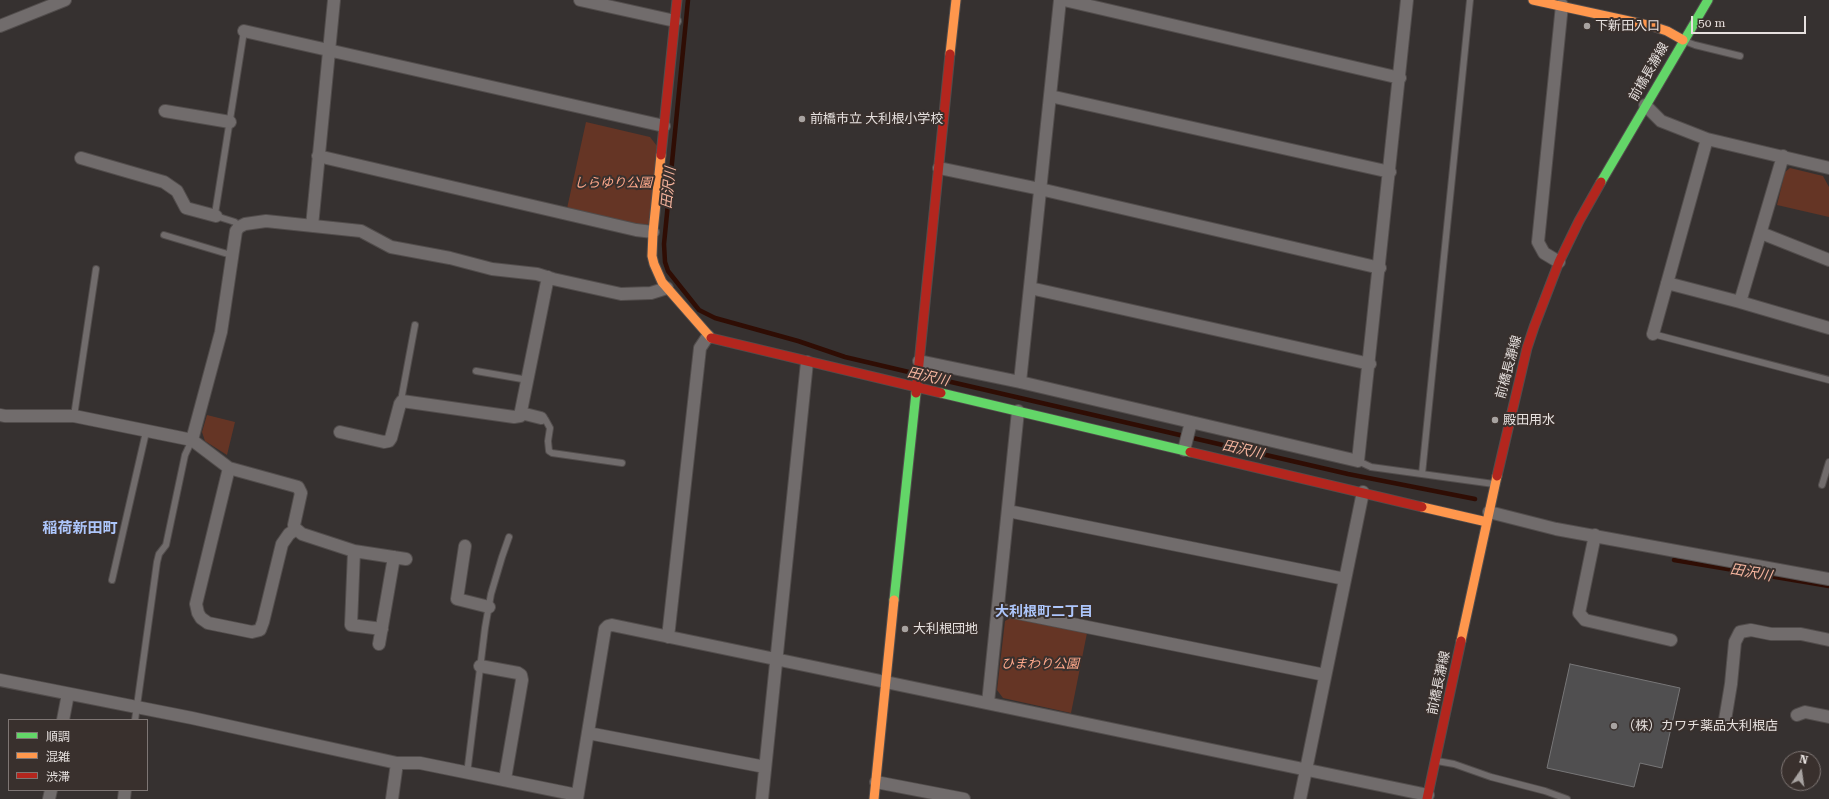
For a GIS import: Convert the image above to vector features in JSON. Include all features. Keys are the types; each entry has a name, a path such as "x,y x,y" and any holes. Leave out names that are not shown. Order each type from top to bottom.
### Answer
{"street":[{"path":"0,26 65,0"},
{"path":"312,226 334,0"},
{"path":"580,0 675,21"},
{"path":"677,0 653,232 652,256 654,264 667,288 708,336 719,342 1363,492 1488,517 1595,535 1829,579"},
{"path":"874,799 956,0"},
{"path":"1020,382 1060,0"},
{"path":"1064,0 1400,78"},
{"path":"919,361 1020,382 1358,461 1370,364 1407,0"},
{"path":"1533,0 1562,5 1652,26 1667,31 1684,40"},
{"name":"前橋長瀞線","path":"1427,797 1495,484 1527,348 1559,262 1596,189 1708,0"},
{"path":"1559,262 1544,253 1538,242 1562,5"},
{"path":"244,31 647,124 664,126"},
{"path":"1050,96 1390,172"},
{"path":"1645,105 1661,121 1708,139 1829,168"},
{"path":"165,111 230,122"},
{"path":"1653,334 1708,139"},
{"path":"318,156 636,230 653,232"},
{"path":"1740,302 1783,156"},
{"path":"82,158 164,182 177,191 186,208 216,216"},
{"path":"939,168 1380,268"},
{"path":"192,440 221,332 231,255 236,231 239,227 261,221 361,231 391,247 450,258 492,269 529,272 621,294 651,293 667,288"},
{"path":"1761,233 1829,260"},
{"path":"521,413 548,277"},
{"path":"1667,283 1740,302 1829,328"},
{"path":"1030,288 1370,364"},
{"path":"668,637 700,348 708,336"},
{"path":"762,799 807,362"},
{"path":"340,432 384,442 389,441 402,401 514,417 521,413 541,418"},
{"path":"988,703 1018,411"},
{"path":"0,415 74,416 146,432 192,440 229,468 298,487 301,493 294,525 302,534 354,550 400,558 379,644"},
{"path":"1184,450 1191,422"},
{"path":"229,468 196,604 201,618 208,623 252,632 260,630 264,622 282,544 289,534 296,529"},
{"path":"1300,799 1363,492"},
{"path":"1008,511 1345,580"},
{"path":"1595,535 1579,612 1585,620 1671,640"},
{"path":"465,546 457,598 489,607"},
{"path":"354,550 351,625 382,629"},
{"path":"998,608 1325,675"},
{"path":"0,680 397,763 420,763 467,774 505,779 577,797 605,629 612,625 1307,770 1400,794 1427,797"},
{"path":"1725,720 1732,676 1735,642 1740,632 1751,630 1771,634 1801,634 1829,640"},
{"path":"480,666 522,675 505,779"},
{"path":"63,719 68,694"},
{"path":"1797,715 1805,712 1829,717"},
{"path":"588,733 765,767"},
{"path":"392,799 397,763"},
{"path":"876,782 964,799"}],"lane":[{"path":"1422,474 1470,0"},
{"path":"239,227 235,222 216,216 215,214 244,31"},
{"path":"1684,40 1695,45 1740,56"},
{"path":"164,235 231,255"},
{"path":"74,416 96,269"},
{"path":"402,401 415,325"},
{"path":"1653,334 1829,380"},
{"path":"476,371 528,380"},
{"path":"541,418 545,419 550,428 548,441 549,451 552,453 622,463"},
{"path":"112,580 146,432"},
{"path":"134,719 157,562 159,554 166,545 185,455 192,440"},
{"path":"1358,461 1371,467 1495,484"},
{"path":"1822,485 1829,462"},
{"path":"467,774 480,666 489,607 502,557 509,537"},
{"path":"1435,760 1454,764 1491,777 1545,791 1567,799"}],"green space":[{"name":"しらゆり公園","path":"586,122 650,137 657,146 650,223 636,230 566,213"},
{"path":"1790,168 1823,176 1829,187 1829,217 1777,205 1785,172"},
{"path":"207,415 235,422 227,455 205,441 202,432"},
{"name":"ひまわり公園","path":"1012,617 1087,633 1071,713 1003,698 997,690 1005,621"}],"building":[{"name":"（株）カワチ薬品大利根店","path":"1570,664 1680,688 1662,768 1640,763 1634,787 1547,768"}],"waterway":[{"name":"田沢川","path":"688,0 664,244 665,262 668,271 699,310 715,318 798,341 845,357 913,373"},
{"name":"田沢川","path":"921,375 1348,474 1475,499"},
{"name":"田沢川","path":"1674,560 1829,586"}],"traffic: fast":[{"path":"1601,182 1708,0"},
{"path":"894,600 916,393"},
{"path":"941,393 1190,452"}],"traffic: slow":[{"path":"950,54 956,0"},
{"path":"1533,0 1652,26 1667,31 1683,40"},
{"path":"661,155 653,232 652,256 654,264 662,282 711,338"},
{"path":"1461,641 1497,476"},
{"path":"1422,507 1487,522"},
{"path":"874,799 894,600"}],"traffic: jam":[{"path":"661,155 677,0"},
{"path":"916,393 950,54"},
{"path":"1497,476 1527,348 1534,327 1559,262 1579,221 1601,182"},
{"path":"711,338 941,393"},
{"path":"1190,452 1422,507"},
{"path":"1427,799 1461,641"}],"place":[{"name":"下新田入口","path":"1587,26"},
{"name":"前橋市立 大利根小学校","path":"802,119"},
{"name":"殿田用水","path":"1495,420"},
{"name":"大利根団地","path":"905,629"},
{"name":"（株）カワチ薬品大利根店","path":"1614,726"}],"district":[{"name":"稲荷新田町","path":"80,529"},
{"name":"大利根町二丁目","path":"1044,612"}]}
